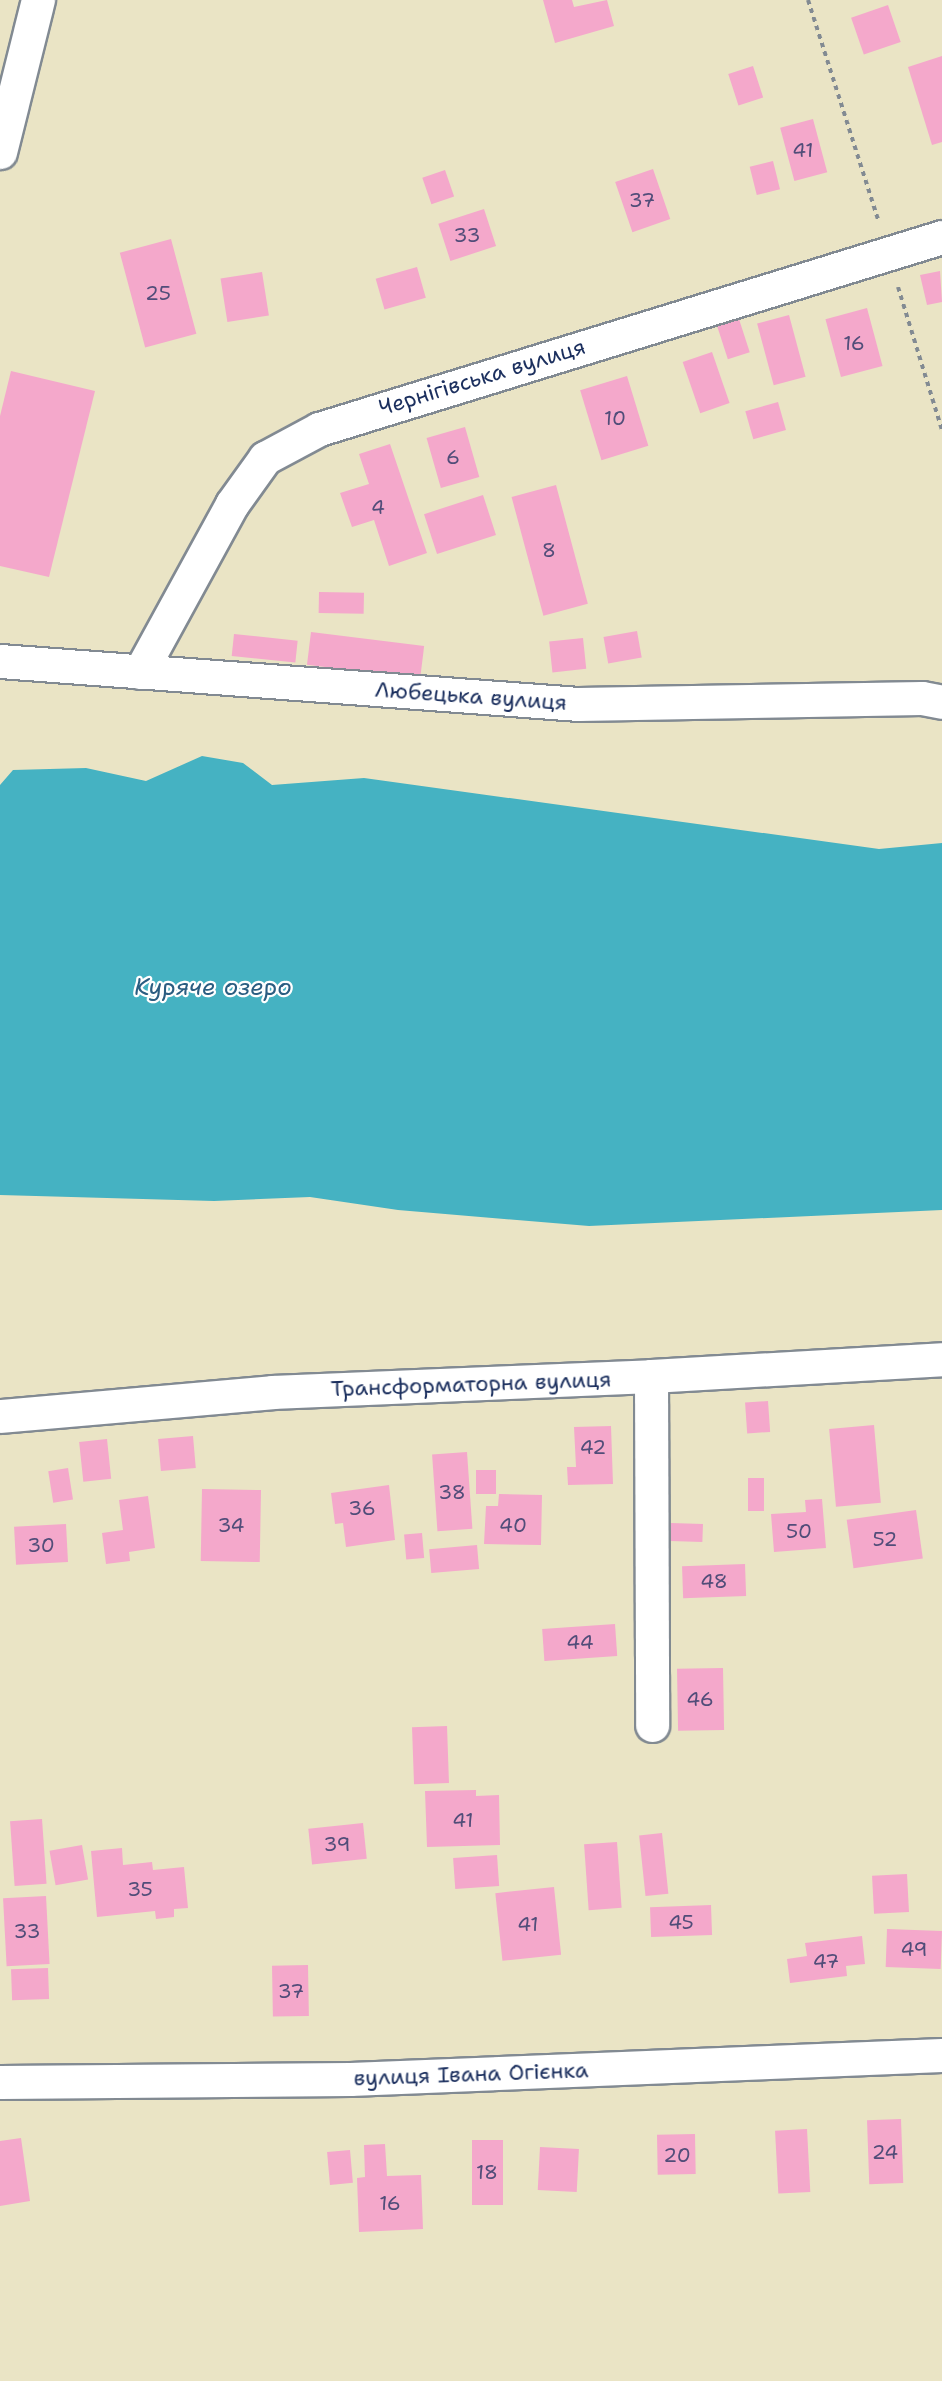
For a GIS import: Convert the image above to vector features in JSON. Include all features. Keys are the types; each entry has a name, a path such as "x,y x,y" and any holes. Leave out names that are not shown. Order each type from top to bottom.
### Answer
{"street":[{"path":"0,152 38,0"},
{"name":"Чернігівська вулиця","path":"140,672 232,504 265,458 319,429 372,411 942,237"},
{"name":"Любецька вулиця","path":"0,661 578,704 922,699 942,702"},
{"name":"Трансформаторна вулиця","path":"0,1416 272,1392 651,1376 942,1359"},
{"path":"651,1376 652,1725"},
{"name":"вулиця Івана Огієнка","path":"0,2082 350,2079 942,2055"}],"path":[{"path":"808,0 942,430"}],"water":[{"name":"Куряче озеро","path":"202,756 243,763 272,785 364,778 879,849 942,843 942,1210 589,1226 398,1210 310,1197 214,1201 0,1195 0,785 13,770 86,768 146,781"}],"building":[{"path":"543,0 572,0 574,7 607,0 614,26 555,43"},
{"path":"888,5 901,42 864,55 851,18"},
{"path":"942,56 942,142 932,145 908,67"},
{"path":"753,66 763,97 738,105 728,74"},
{"path":"813,119 827,172 794,181 780,128"},
{"path":"773,161 780,189 757,195 750,167"},
{"path":"653,169 670,219 632,232 615,182"},
{"path":"445,170 454,196 431,204 422,178"},
{"path":"484,209 496,246 450,261 438,224"},
{"path":"171,239 196,334 145,347 120,253"},
{"path":"417,267 426,298 384,310 376,279"},
{"path":"940,271 942,302 927,305 920,275"},
{"path":"262,272 269,315 227,322 221,279"},
{"path":"867,308 883,366 841,377 825,319"},
{"path":"789,315 806,377 774,385 757,324"},
{"path":"738,316 750,352 728,359 716,323"},
{"path":"712,352 730,403 700,413 683,362"},
{"path":"11,371 95,391 49,577 0,566 0,416"},
{"path":"627,376 648,446 601,460 580,390"},
{"path":"778,402 786,430 753,439 745,411"},
{"path":"465,427 479,477 441,488 427,438"},
{"path":"390,444 427,553 389,566 374,520 352,527 340,493 369,484 359,454"},
{"path":"556,485 588,604 543,616 512,497"},
{"path":"483,495 496,535 437,554 424,514"},
{"path":"319,592 364,593 364,614 319,613"},
{"path":"637,631 642,658 608,663 604,637"},
{"path":"311,632 424,646 420,679 307,665"},
{"path":"234,634 298,641 295,663 232,656"},
{"path":"583,638 586,669 552,672 549,642"},
{"path":"768,1401 770,1432 747,1434 745,1403"},
{"path":"874,1425 881,1503 836,1507 829,1429"},
{"path":"611,1426 613,1484 568,1485 567,1467 576,1467 574,1427"},
{"path":"193,1436 196,1468 161,1471 158,1439"},
{"path":"107,1439 111,1479 83,1482 79,1442"},
{"path":"467,1452 472,1529 437,1531 432,1454"},
{"path":"68,1468 73,1500 53,1503 48,1471"},
{"path":"476,1470 496,1470 496,1494 476,1494"},
{"path":"748,1478 764,1478 764,1511 748,1511"},
{"path":"389,1485 395,1540 346,1547 343,1523 335,1524 331,1493"},
{"path":"202,1489 261,1490 260,1562 201,1561"},
{"path":"499,1494 542,1495 541,1545 484,1544 486,1506 498,1506"},
{"path":"148,1496 155,1548 129,1552 130,1561 106,1564 102,1533 123,1530 119,1500"},
{"path":"822,1499 826,1548 774,1552 771,1514 806,1512 805,1500"},
{"path":"916,1510 923,1559 854,1568 847,1520"},
{"path":"671,1523 703,1524 702,1542 670,1541"},
{"path":"66,1524 68,1562 16,1565 14,1527"},
{"path":"422,1533 424,1558 406,1559 404,1535"},
{"path":"477,1545 479,1569 431,1573 429,1549"},
{"path":"745,1564 746,1596 683,1598 682,1566"},
{"path":"615,1624 617,1656 544,1661 542,1629"},
{"path":"723,1668 724,1730 678,1731 677,1669"},
{"path":"447,1726 449,1783 414,1784 412,1727"},
{"path":"476,1790 476,1796 499,1795 500,1845 427,1847 425,1791"},
{"path":"42,1819 47,1884 15,1886 10,1821"},
{"path":"363,1823 367,1859 312,1865 308,1829"},
{"path":"662,1833 668,1894 646,1896 639,1835"},
{"path":"617,1842 622,1908 589,1910 584,1844"},
{"path":"82,1845 88,1879 56,1885 50,1851"},
{"path":"122,1848 123,1865 152,1862 153,1870 184,1867 188,1908 174,1909 174,1917 156,1919 155,1911 97,1917 91,1851"},
{"path":"497,1855 499,1886 455,1889 453,1858"},
{"path":"907,1874 909,1912 874,1914 872,1876"},
{"path":"554,1887 561,1955 502,1961 495,1893"},
{"path":"46,1896 50,1964 7,1966 3,1898"},
{"path":"711,1905 712,1935 651,1937 650,1907"},
{"path":"887,1929 942,1931 941,1969 886,1967"},
{"path":"862,1936 865,1964 846,1966 847,1976 790,1983 787,1959 807,1956 805,1943"},
{"path":"308,1965 309,2016 273,2017 272,1966"},
{"path":"48,1968 49,1999 12,2000 11,1969"},
{"path":"901,2119 903,2183 869,2184 867,2120"},
{"path":"807,2129 810,2192 778,2194 775,2131"},
{"path":"695,2134 696,2174 658,2175 657,2135"},
{"path":"21,2138 30,2201 0,2206 0,2141"},
{"path":"472,2140 503,2140 503,2205 472,2205"},
{"path":"385,2144 387,2176 421,2175 423,2229 359,2232 357,2178 365,2177 364,2145"},
{"path":"540,2147 579,2149 577,2192 538,2190"},
{"path":"350,2150 353,2183 330,2185 327,2152"}]}
